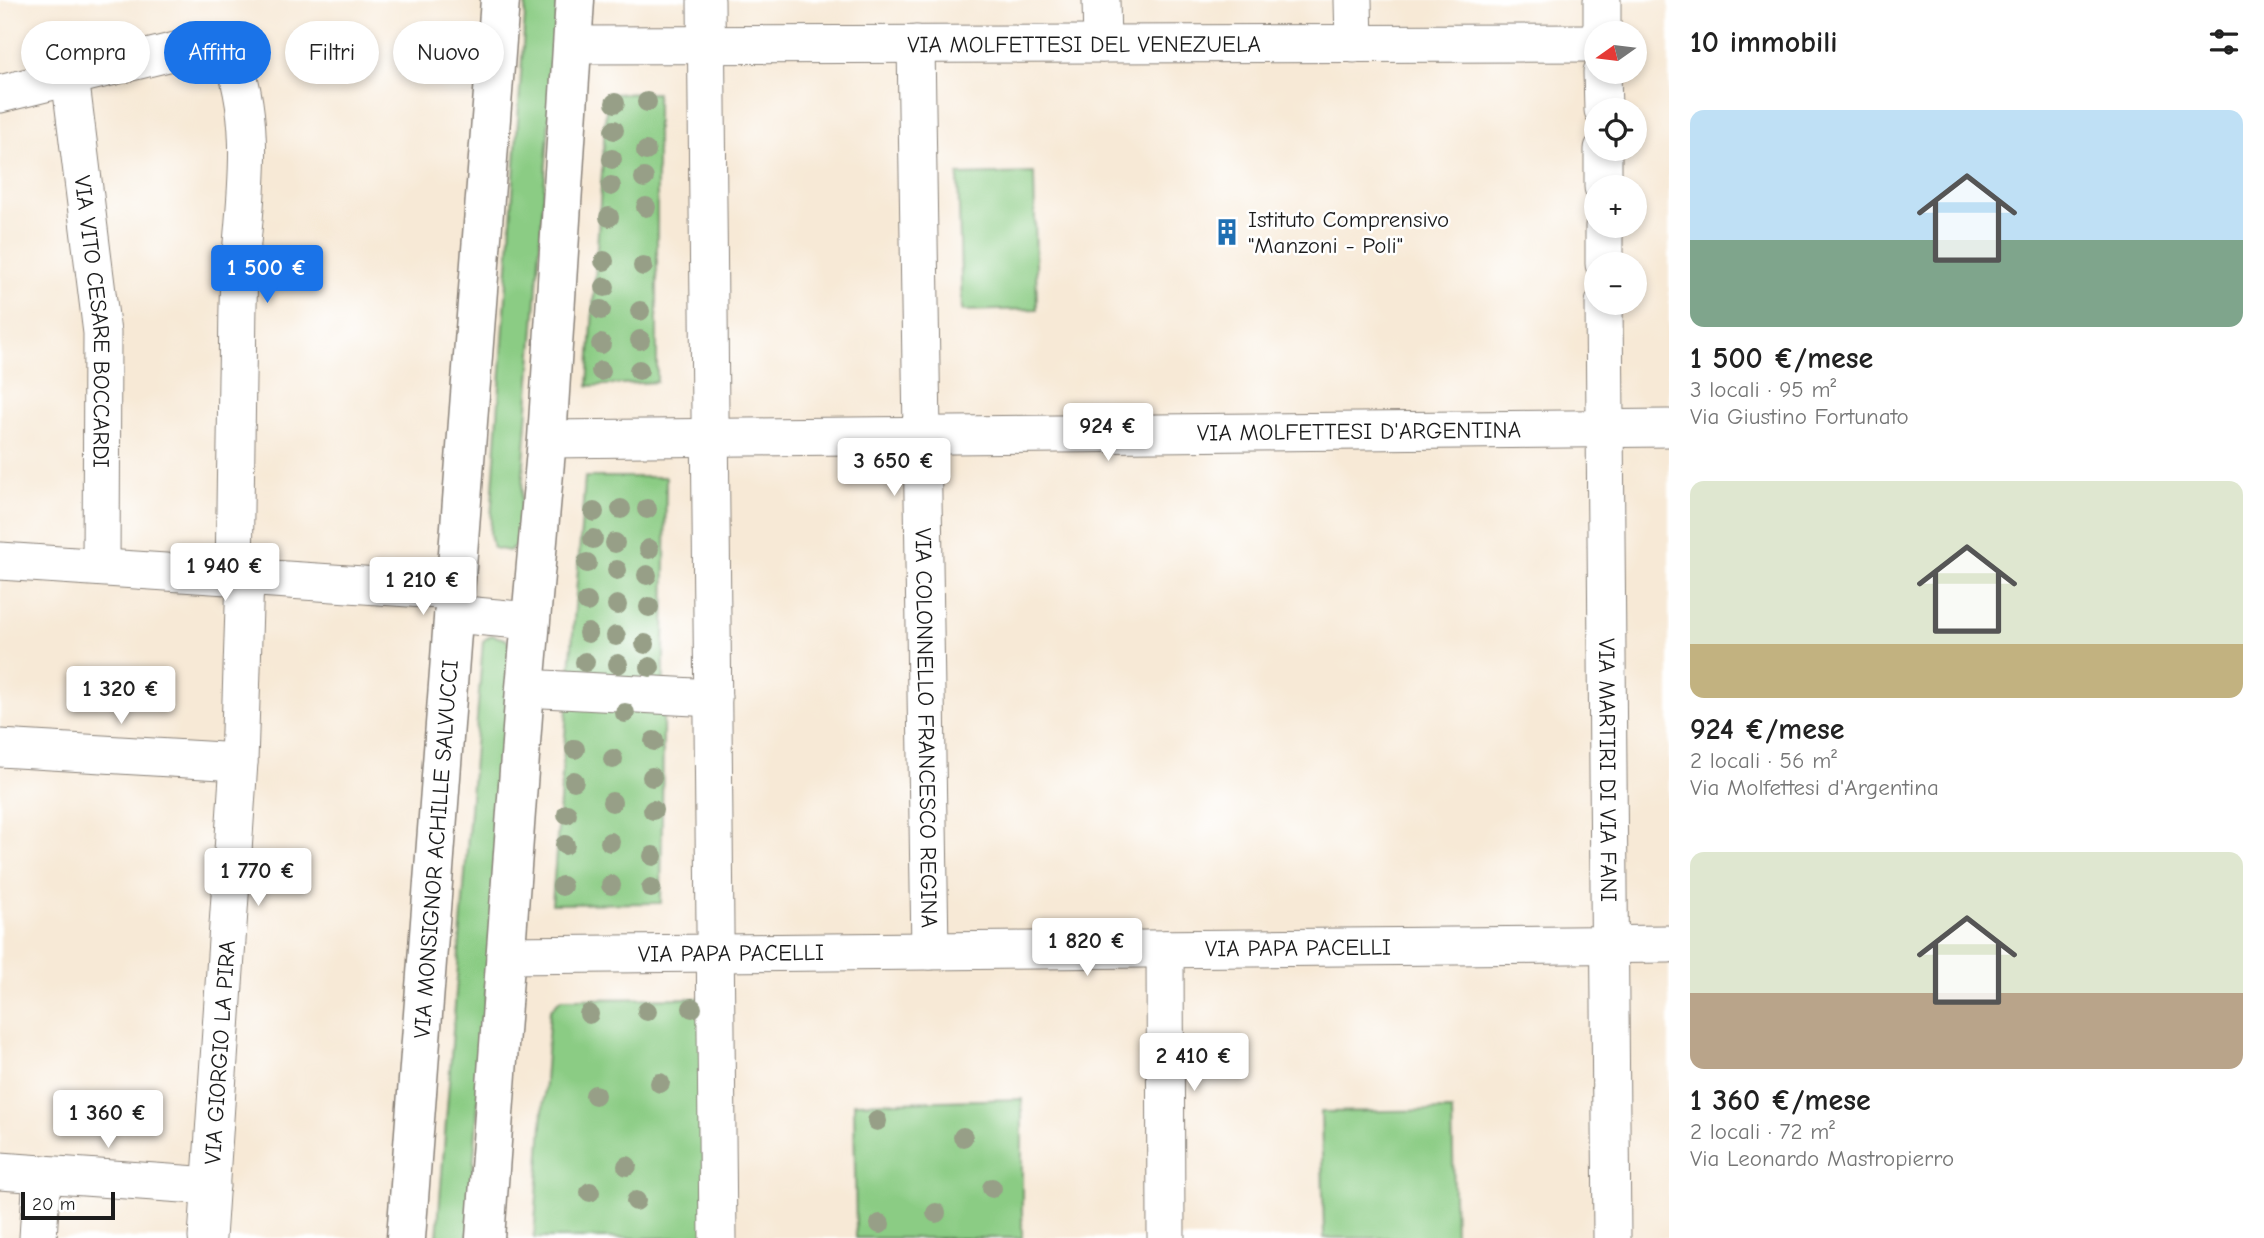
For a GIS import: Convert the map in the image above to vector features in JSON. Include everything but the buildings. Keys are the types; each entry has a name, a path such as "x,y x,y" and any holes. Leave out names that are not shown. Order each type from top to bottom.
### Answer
{"main road":[{"name":"VIA MONSIGNOR ACHILLE SALVUCCI","path":"406,1238 500,0"},
{"path":"485,1238 525,688 547,439 575,0"}],"street":[{"path":"706,0 718,1238"},
{"path":"1101,0 1102,44"},
{"path":"1353,0 1354,44"},
{"path":"1602,0 1602,21"},
{"name":"VIA MOLFETTESI DEL VENEZUELA","path":"573,45 1584,43"},
{"name":"VIA COLONNELLO FRANCESCO REGINA","path":"916,44 930,951"},
{"name":"VIA GIORGIO LA PIRA","path":"150,57 218,45 229,48 236,65 247,136 248,172 239,282 239,762 208,1238"},
{"path":"0,94 39,84"},
{"name":"VIA VITO CESARE BOCCARDI","path":"71,84 102,333 101,566"},
{"name":"VIA MARTIRI DI VIA FANI","path":"1604,315 1612,1238"},
{"name":"VIA MOLFETTESI D'ARGENTINA","path":"547,439 1669,428"},
{"path":"0,561 239,575 453,603 531,621"},
{"path":"525,688 713,698"},
{"path":"0,748 239,762"},
{"name":"VIA PAPA PACELLI","path":"505,955 1669,944"},
{"path":"1165,948 1166,1238"},
{"path":"0,1171 211,1186"},
{"path":"38,1238 42,1174"}],"green space":[{"path":"526,0 558,0 518,544 509,551 493,548 490,534"},
{"path":"657,93 657,382 588,386 607,94"},
{"path":"1034,173 1037,309 962,311 958,175"},
{"path":"585,477 666,477 661,903 552,904"},
{"path":"491,635 506,639 512,650 468,1238 437,1238 483,641"},
{"path":"704,998 705,1238 534,1238 550,1010 561,999"},
{"path":"1022,1099 1022,1238 856,1238 854,1103"},
{"path":"1452,1110 1455,1238 1324,1238 1321,1112"}],"place":[{"name":"Istituto Comprensivo \"Manzoni - Poli\"","path":"1227,232"}]}
